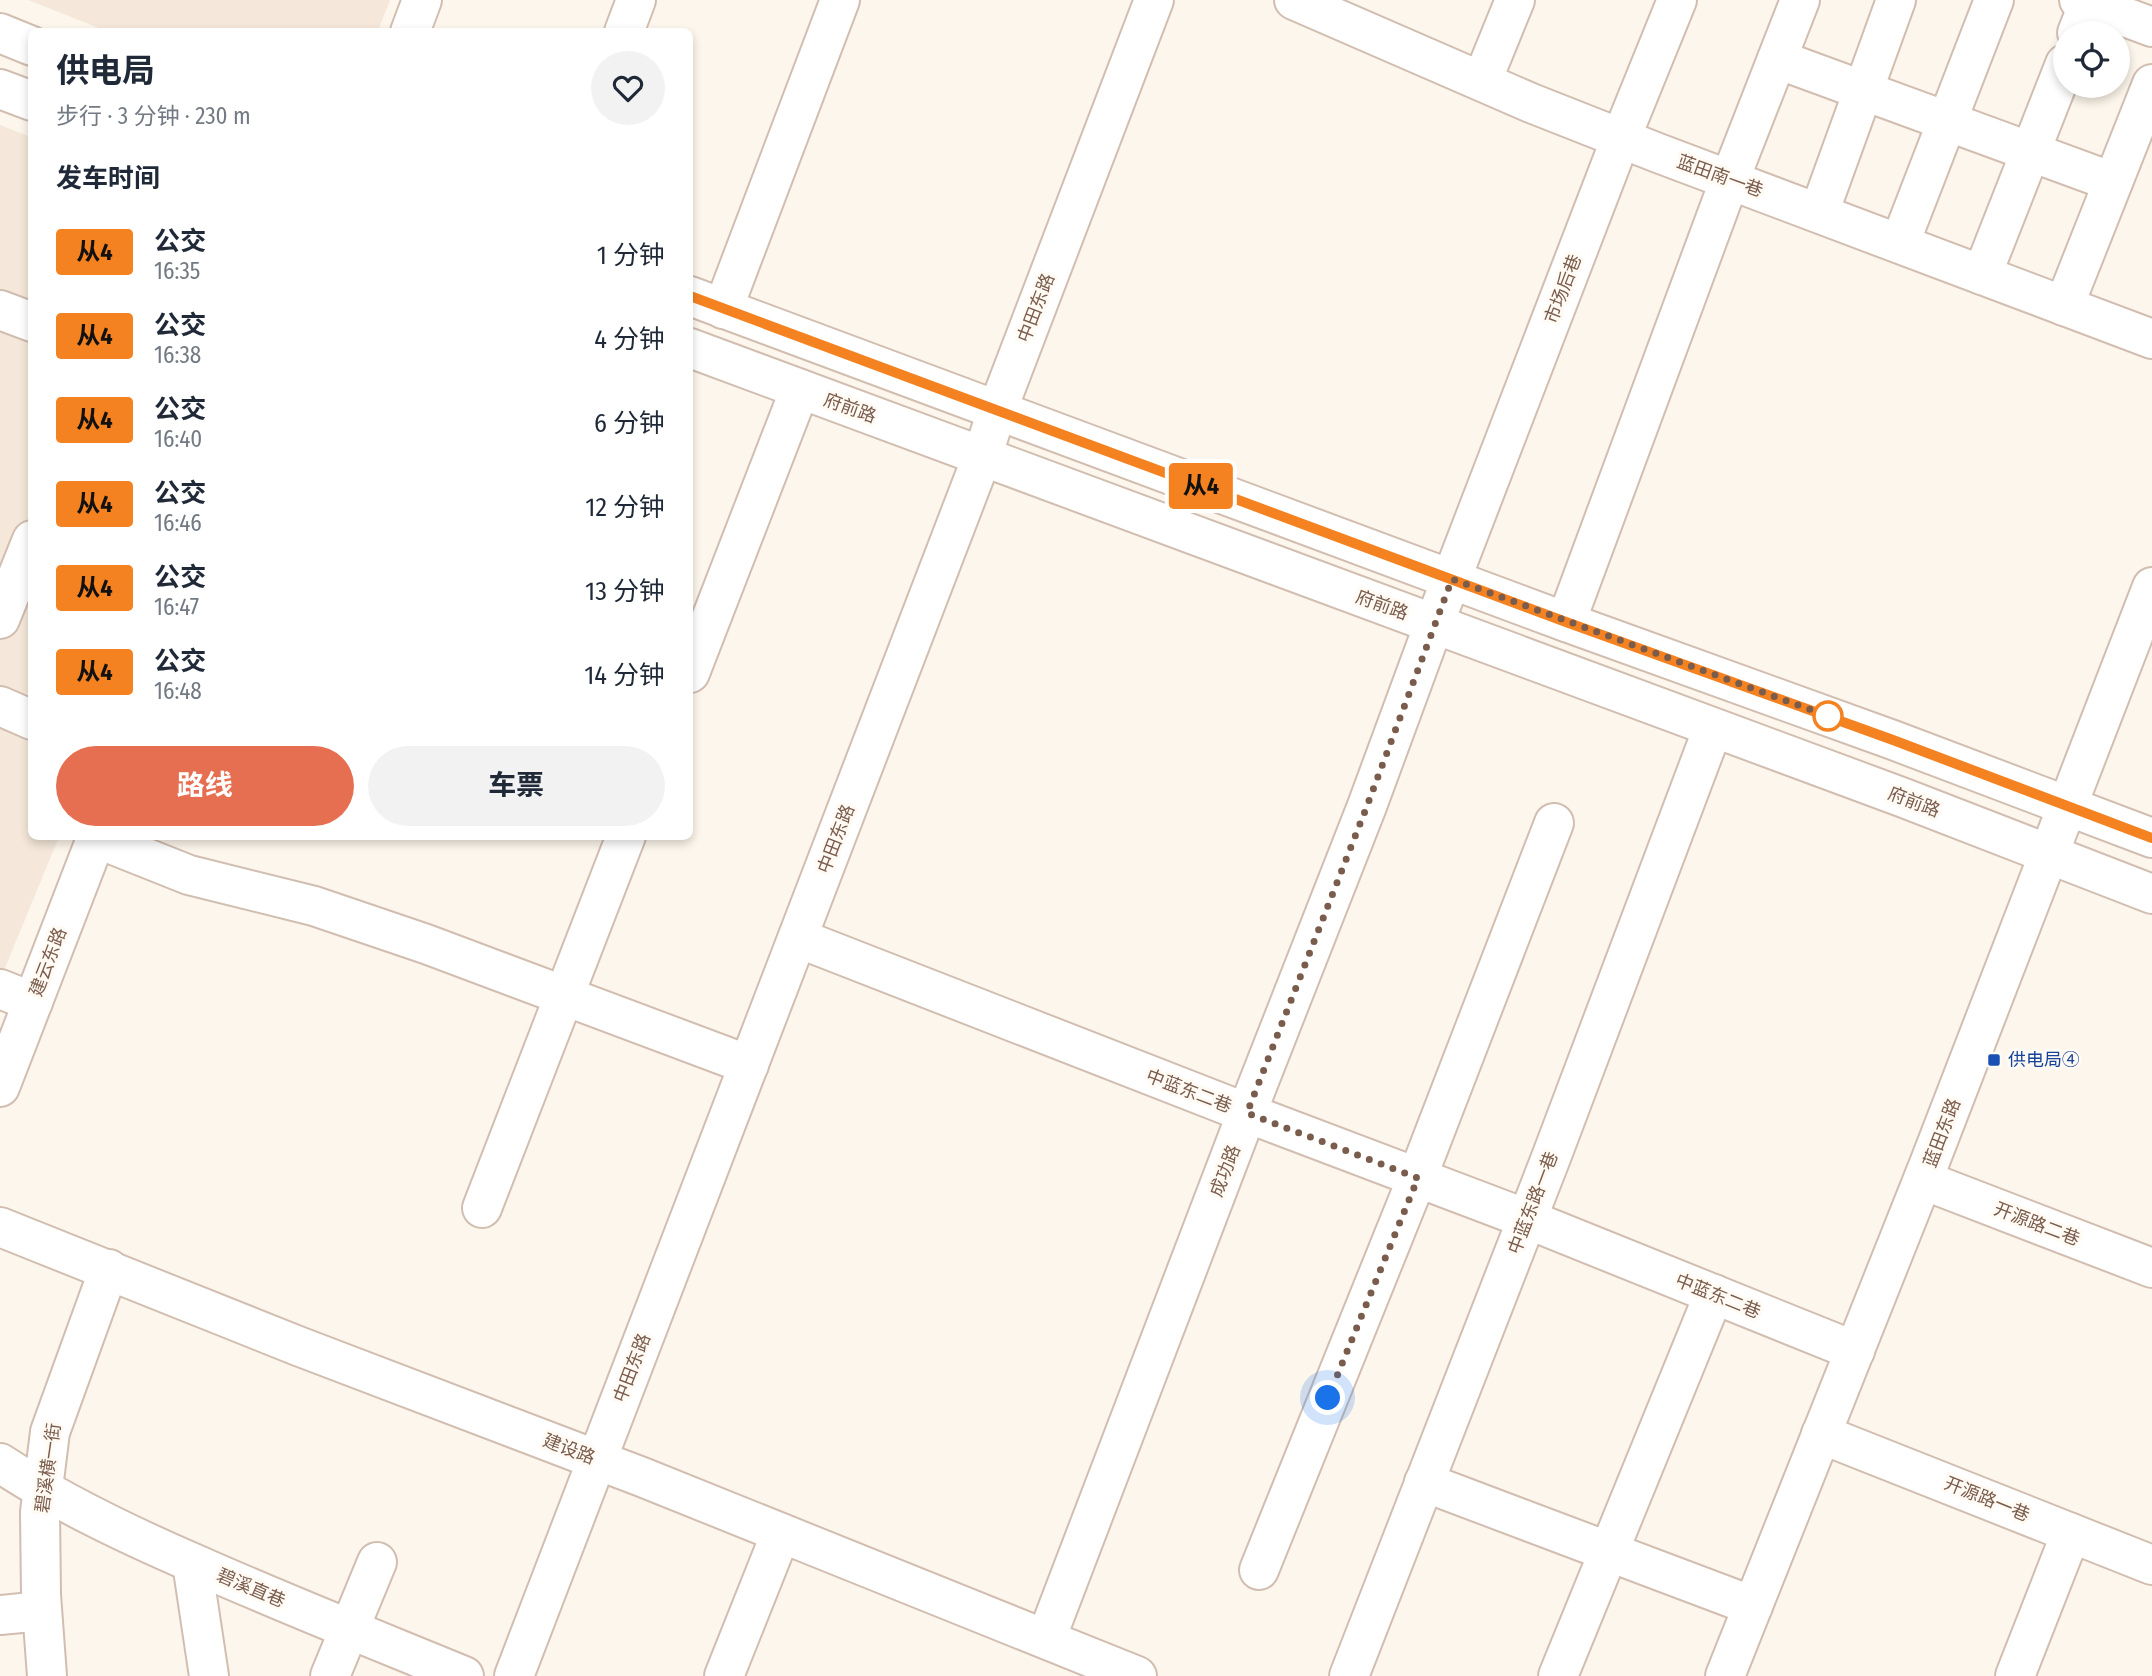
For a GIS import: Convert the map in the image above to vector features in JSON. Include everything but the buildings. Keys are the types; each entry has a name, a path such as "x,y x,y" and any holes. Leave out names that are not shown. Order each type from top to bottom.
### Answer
{"street":[{"path":"412,28 422,0"},
{"path":"626,28 636,0"},
{"path":"840,0 706,302 2152,838"},
{"name":"中田东路","path":"514,1676 982,457 997,411 1154,0"},
{"name":"蓝田南一巷","path":"1294,0 1337,8 1482,81 1621,138 2152,339"},
{"path":"1482,81 1515,0"},
{"name":"市场后巷","path":"1434,624 1621,138 1677,0"},
{"path":"1566,622 1800,0"},
{"path":"1819,213 1896,0"},
{"path":"1900,243 1994,0"},
{"path":"2084,9 2152,27"},
{"path":"0,33 28,44"},
{"path":"1777,59 2113,182"},
{"path":"2064,306 2152,84"},
{"path":"0,89 28,100"},
{"path":"1982,275 2053,94"},
{"path":"0,310 28,320"},
{"name":"府前路","path":"693,349 1713,727 2152,894"},
{"path":"693,665 800,389"},
{"path":"0,619 28,550"},
{"name":"蓝田东路","path":"1725,1676 1923,1180 2152,587"},
{"name":"成功路","path":"1046,1640 1367,806 1434,624"},
{"path":"0,706 28,718"},
{"name":"中蓝东路一巷","path":"1349,1676 1527,1219 1713,727"},
{"path":"1259,1570 1418,1178 1554,823"},
{"name":"建云东路","path":"0,1087 17,995 95,840"},
{"path":"104,840 189,875 326,911 426,944 749,1065"},
{"path":"482,1208 624,840"},
{"name":"中蓝东二巷","path":"798,938 1527,1219 1855,1351"},
{"name":"开源路二巷","path":"1923,1180 2152,1268"},
{"name":"建设路","path":"0,1227 298,1346 597,1460 1137,1676"},
{"name":"碧溪横一街","path":"47,1676 42,1611 40,1512 50,1432 109,1269"},
{"path":"1558,1676 1714,1294"},
{"name":"开源路一巷","path":"1821,1434 2152,1565"},
{"name":"碧溪直巷","path":"0,1463 43,1491 109,1526 191,1563 464,1676"},
{"path":"1424,1482 1753,1606"},
{"path":"724,1676 781,1533"},
{"path":"2015,1676 2071,1533"},
{"path":"330,1676 377,1562"},
{"path":"191,1563 209,1676"},
{"path":"0,1615 42,1611"}],"shaded area":[{"path":"28,0 390,0 379,28 99,28"},
{"path":"0,125 28,136 28,840 58,840 0,980"}],"bus line":[{"name":"从4","path":"693,297 2152,838"}],"place":[{"name":"供电局④","path":"1994,1060"}],"route":[{"path":"1328,1398 1418,1178 1247,1113 1452,579 1828,716"}]}
